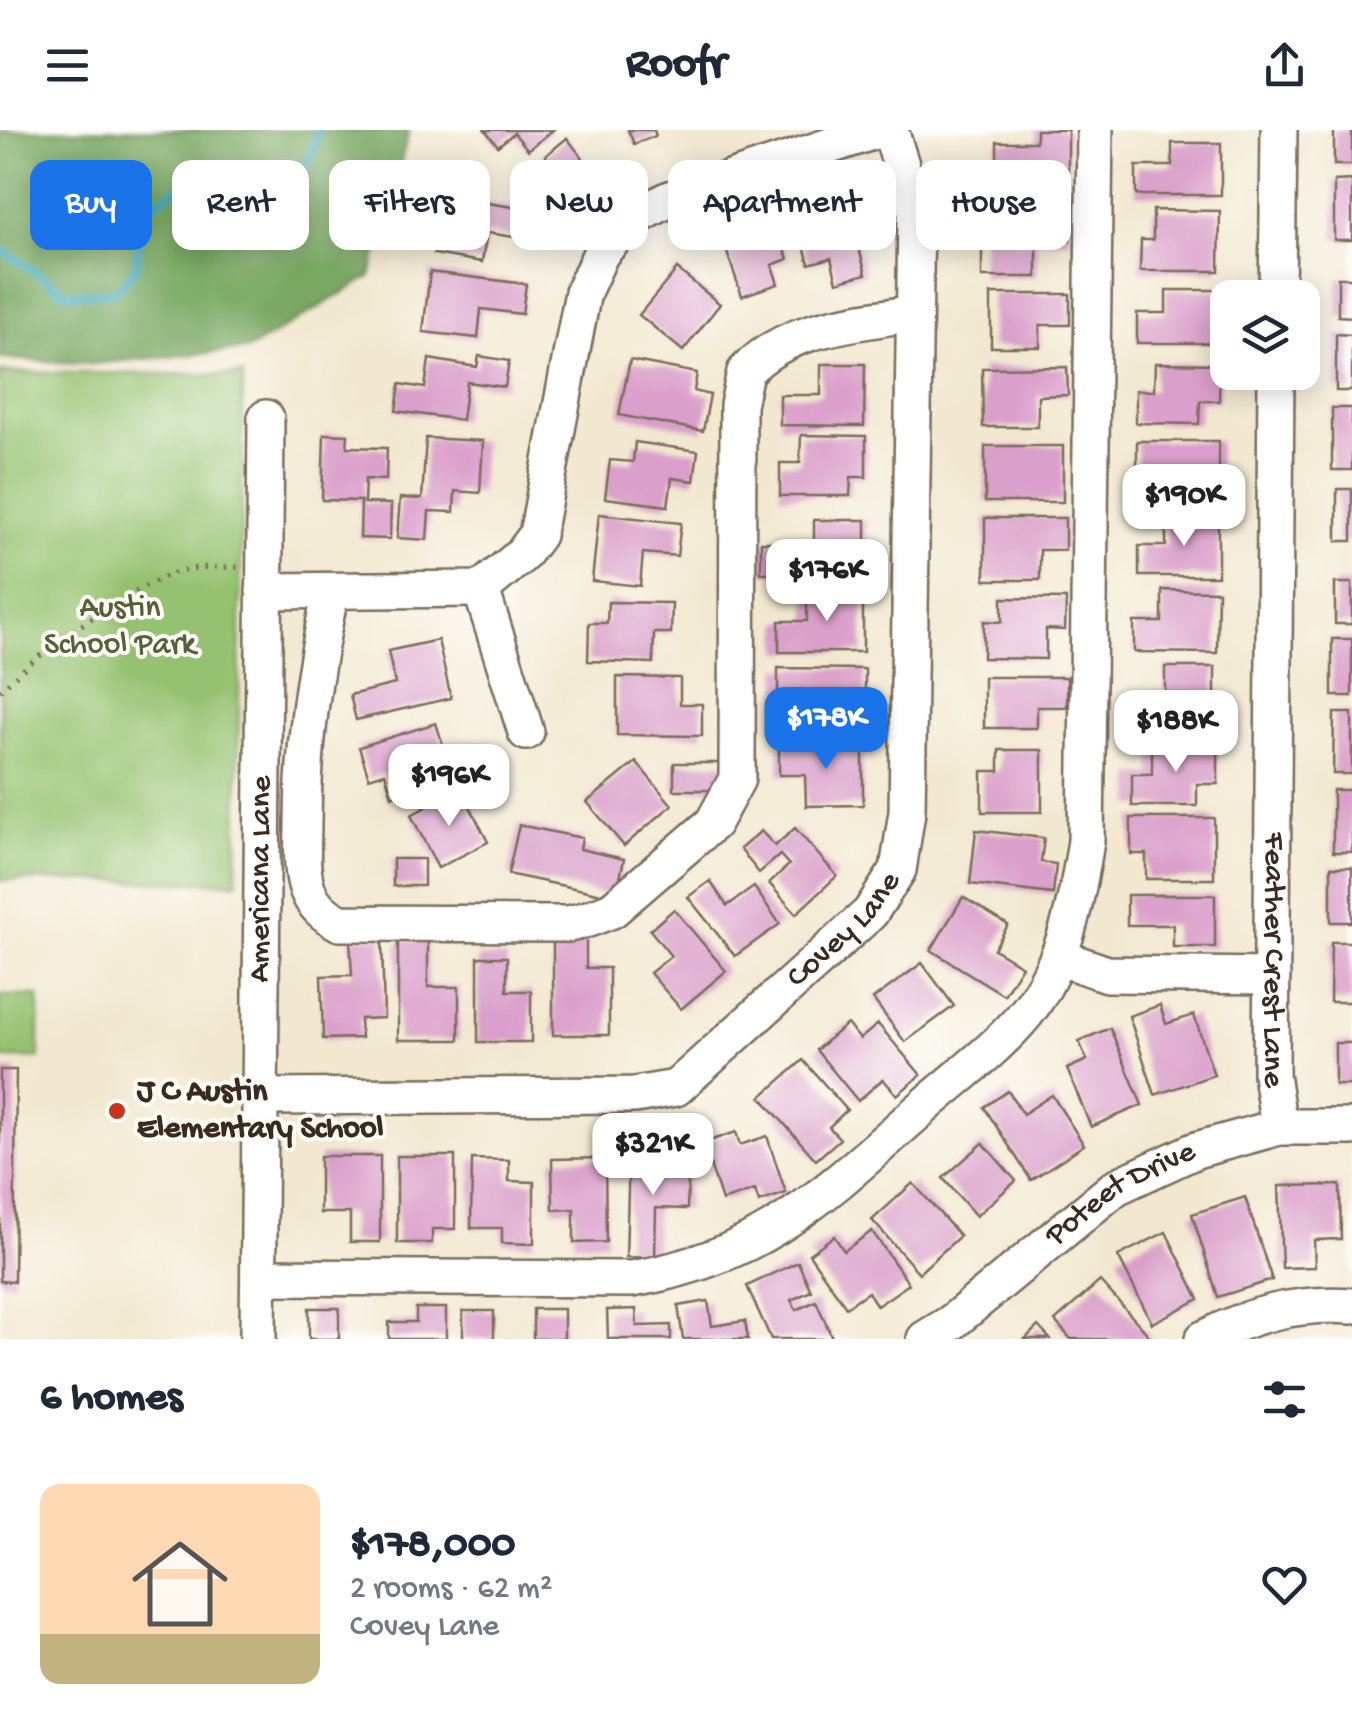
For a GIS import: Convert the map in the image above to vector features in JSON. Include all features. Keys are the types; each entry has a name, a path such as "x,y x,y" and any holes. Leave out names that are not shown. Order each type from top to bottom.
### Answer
{"street":[{"path":"264,579 331,591 481,588 522,556 537,535 582,292 601,253 631,220 667,200 878,130"},
{"name":"Covey Lane","path":"260,1097 635,1094 676,1088 870,913 898,870 907,812 916,212 890,130"},
{"path":"259,1277 632,1280 675,1272 730,1254 800,1216 1028,1011 1058,957 1079,886 1086,841 1095,130"},
{"path":"1277,280 1279,130"},
{"path":"331,591 312,679 303,759 303,866 308,892 318,908 340,923 569,924 612,910 713,823 737,779 738,406 745,372 783,342 831,327 914,313"},
{"name":"Feather Crest Lane","path":"1276,390 1271,1074 1280,1127"},
{"name":"Americana Lane","path":"258,1339 266,418"},
{"path":"481,588 526,732"},
{"path":"1058,957 1108,974 1272,976"},
{"name":"Poteet Drive","path":"925,1339 951,1324 1116,1187 1196,1150 1280,1127 1352,1127"},
{"path":"1203,1339 1236,1321 1293,1306 1352,1306"}],"path":[{"path":"0,691 76,628 180,570 264,579"}],"green space":[{"path":"0,130 409,130 401,160 329,160 329,250 378,250 371,276 249,349 89,364 0,358"},
{"name":"Austin School Park","path":"0,372 243,375 237,882 0,880"},
{"path":"0,996 39,996 39,1058 0,1058"}],"building":[{"path":"485,130 553,130 528,150 514,133 498,146"},
{"path":"628,130 654,130 656,136 634,144"},
{"path":"1036,130 1068,130 1068,160 997,160 997,142 1036,142"},
{"path":"1334,130 1352,130 1352,165 1334,165"},
{"path":"567,138 584,160 548,160 545,156"},
{"path":"1172,143 1221,143 1221,195 1136,195 1136,166 1172,166"},
{"path":"1352,180 1352,240 1334,240 1334,181"},
{"path":"490,203 510,207 510,236 490,233"},
{"path":"1153,210 1220,211 1219,271 1140,271 1141,240 1153,240"},
{"path":"435,250 484,250 482,262 434,254"},
{"path":"726,250 785,250 788,259 772,265 778,284 742,296"},
{"path":"805,250 859,250 866,274 837,282 831,258 809,264"},
{"path":"982,250 1037,250 1037,277 982,277"},
{"path":"677,269 720,304 683,351 639,315"},
{"path":"430,272 526,284 522,314 481,309 478,338 423,332"},
{"path":"1338,278 1352,278 1352,317 1338,316"},
{"path":"1166,290 1210,290 1210,343 1137,343 1137,313 1166,313"},
{"path":"991,294 1070,294 1070,325 1040,325 1040,347 991,347"},
{"path":"1336,334 1352,335 1352,391 1336,391"},
{"path":"479,356 509,361 505,387 467,382 462,420 396,411 400,384 425,388 429,359 477,367"},
{"path":"630,360 697,373 694,391 710,395 703,431 619,415"},
{"path":"1155,363 1210,364 1210,390 1219,390 1219,401 1200,401 1199,424 1136,423 1136,390 1154,391"},
{"path":"821,364 865,364 864,426 780,425 780,395 821,395"},
{"path":"1067,367 1068,395 1038,396 1038,427 983,427 982,368"},
{"path":"1332,408 1352,408 1352,470 1332,470"},
{"path":"324,434 348,435 347,447 387,448 386,480 365,479 364,503 391,504 390,539 360,538 361,501 322,500"},
{"path":"801,435 866,436 866,477 851,477 850,496 780,496 780,463 800,463"},
{"path":"426,438 483,441 480,493 455,491 454,512 429,511 427,540 397,538 400,498 422,499"},
{"path":"1137,441 1219,441 1219,498 1155,498 1155,473 1137,473"},
{"path":"635,442 698,451 694,481 672,478 668,506 605,498 610,460 633,462"},
{"path":"985,446 1063,446 1063,502 985,502"},
{"path":"1337,489 1352,489 1352,541 1337,541"},
{"path":"599,514 681,523 677,556 643,553 640,586 592,581"},
{"path":"1166,516 1218,516 1218,576 1139,576 1139,546 1166,546"},
{"path":"985,518 1065,518 1065,550 1040,550 1040,580 985,580"},
{"path":"814,520 866,520 866,573 761,573 761,542 814,542"},
{"path":"1335,583 1352,583 1352,624 1335,624"},
{"path":"807,590 863,590 863,652 779,652 779,621 807,621"},
{"path":"1162,590 1218,591 1217,653 1134,652 1134,622 1162,622"},
{"path":"1002,598 1066,599 1065,630 1046,629 1046,659 983,658 984,621 1002,622"},
{"path":"608,602 672,603 671,633 654,633 653,663 588,661 589,623 607,623"},
{"path":"1332,639 1352,639 1352,696 1332,696"},
{"path":"438,640 451,698 356,720 350,695 395,684 388,651"},
{"path":"1165,667 1215,667 1215,728 1137,728 1137,698 1165,698"},
{"path":"778,668 865,669 865,727 793,726 793,703 778,702"},
{"path":"617,677 680,678 680,704 702,704 702,736 617,735"},
{"path":"984,677 1067,677 1067,707 1037,707 1037,728 984,728"},
{"path":"1334,713 1352,713 1352,774 1333,774"},
{"path":"436,723 453,777 392,796 385,773 369,778 359,747"},
{"path":"863,744 863,805 806,806 805,775 779,775 779,745"},
{"path":"1152,744 1218,744 1218,784 1197,784 1197,806 1132,806 1132,774 1152,774"},
{"path":"999,750 1042,750 1042,812 982,812 982,771 999,771"},
{"path":"636,762 672,805 624,846 587,802"},
{"path":"674,763 725,763 725,790 674,790"},
{"path":"461,789 488,842 438,868 411,815"},
{"path":"1333,790 1352,790 1352,852 1333,852"},
{"path":"1131,818 1214,818 1214,879 1146,879 1146,854 1131,854"},
{"path":"519,825 582,838 580,849 624,859 616,897 508,874"},
{"path":"795,828 837,876 796,914 769,883 789,865 780,855 759,873 740,849 761,831 775,846"},
{"path":"976,830 1044,838 1041,862 1056,864 1053,894 970,884"},
{"path":"393,859 424,859 424,886 393,886"},
{"path":"1331,867 1352,867 1352,922 1331,922"},
{"path":"710,881 727,906 754,887 780,924 735,956 688,897"},
{"path":"1127,895 1215,895 1215,947 1173,947 1173,925 1127,925"},
{"path":"963,897 1008,925 994,949 1022,966 1004,995 931,950"},
{"path":"674,909 726,971 681,1009 650,973 671,956 650,930"},
{"path":"553,936 586,936 586,968 609,968 609,1035 553,1035"},
{"path":"382,937 384,1018 360,1019 361,1038 323,1039 321,976 352,975 350,938"},
{"path":"398,941 428,941 428,987 459,987 459,1040 398,1040"},
{"path":"1331,942 1352,942 1352,1002 1330,1002"},
{"path":"478,957 507,957 507,991 531,991 531,1042 478,1042"},
{"path":"922,963 954,1006 905,1042 873,999"},
{"path":"1160,1005 1166,1024 1194,1015 1214,1075 1155,1095 1129,1016"},
{"path":"847,1024 860,1039 878,1024 921,1075 897,1095 883,1079 858,1101 816,1050"},
{"path":"1110,1028 1142,1105 1091,1127 1067,1069 1087,1060 1079,1041"},
{"path":"1335,1043 1352,1043 1352,1085 1335,1085"},
{"path":"803,1060 847,1110 829,1127 840,1139 816,1160 761,1097"},
{"path":"0,1070 16,1070 14,1282 0,1281"},
{"path":"1008,1091 1023,1114 1052,1095 1084,1145 1031,1180 984,1107"},
{"path":"736,1132 740,1145 767,1136 786,1193 759,1202 755,1190 722,1201 703,1143"},
{"path":"983,1143 1016,1181 976,1216 943,1178"},
{"path":"629,1155 689,1157 687,1209 656,1208 655,1258 626,1257"},
{"path":"320,1156 380,1156 380,1242 350,1242 350,1213 320,1213"},
{"path":"397,1156 455,1156 455,1229 432,1229 432,1243 397,1243"},
{"path":"605,1158 606,1242 574,1243 574,1209 553,1210 552,1159"},
{"path":"472,1159 509,1160 509,1181 534,1182 534,1244 502,1243 502,1228 471,1228"},
{"path":"913,1183 960,1236 919,1273 872,1220"},
{"path":"1340,1185 1341,1239 1314,1240 1315,1267 1282,1268 1279,1186"},
{"path":"1245,1197 1272,1280 1218,1297 1192,1214"},
{"path":"872,1231 909,1284 877,1306 868,1292 846,1307 809,1254 834,1236 844,1251"},
{"path":"1166,1232 1199,1299 1152,1323 1118,1256"},
{"path":"798,1262 811,1291 791,1300 796,1310 816,1301 832,1337 771,1339 747,1286"},
{"path":"1100,1281 1152,1339 1071,1339 1055,1321"},
{"path":"708,1301 712,1326 745,1321 748,1339 683,1339 678,1306"},
{"path":"309,1308 339,1308 339,1339 309,1339"},
{"path":"416,1308 446,1308 446,1339 389,1339 389,1322 416,1322"},
{"path":"533,1309 564,1309 564,1339 533,1339"},
{"path":"636,1309 637,1326 671,1325 671,1339 608,1339 607,1310"},
{"path":"463,1311 494,1311 494,1339 463,1339"},
{"path":"1038,1326 1050,1339 1025,1339"}],"waterway":[{"path":"0,249 68,294 114,292 135,270 144,210 185,183 251,222 294,183 309,159 318,130"}],"place":[{"name":"J C Austin Elementary School","path":"117,1111"}]}
